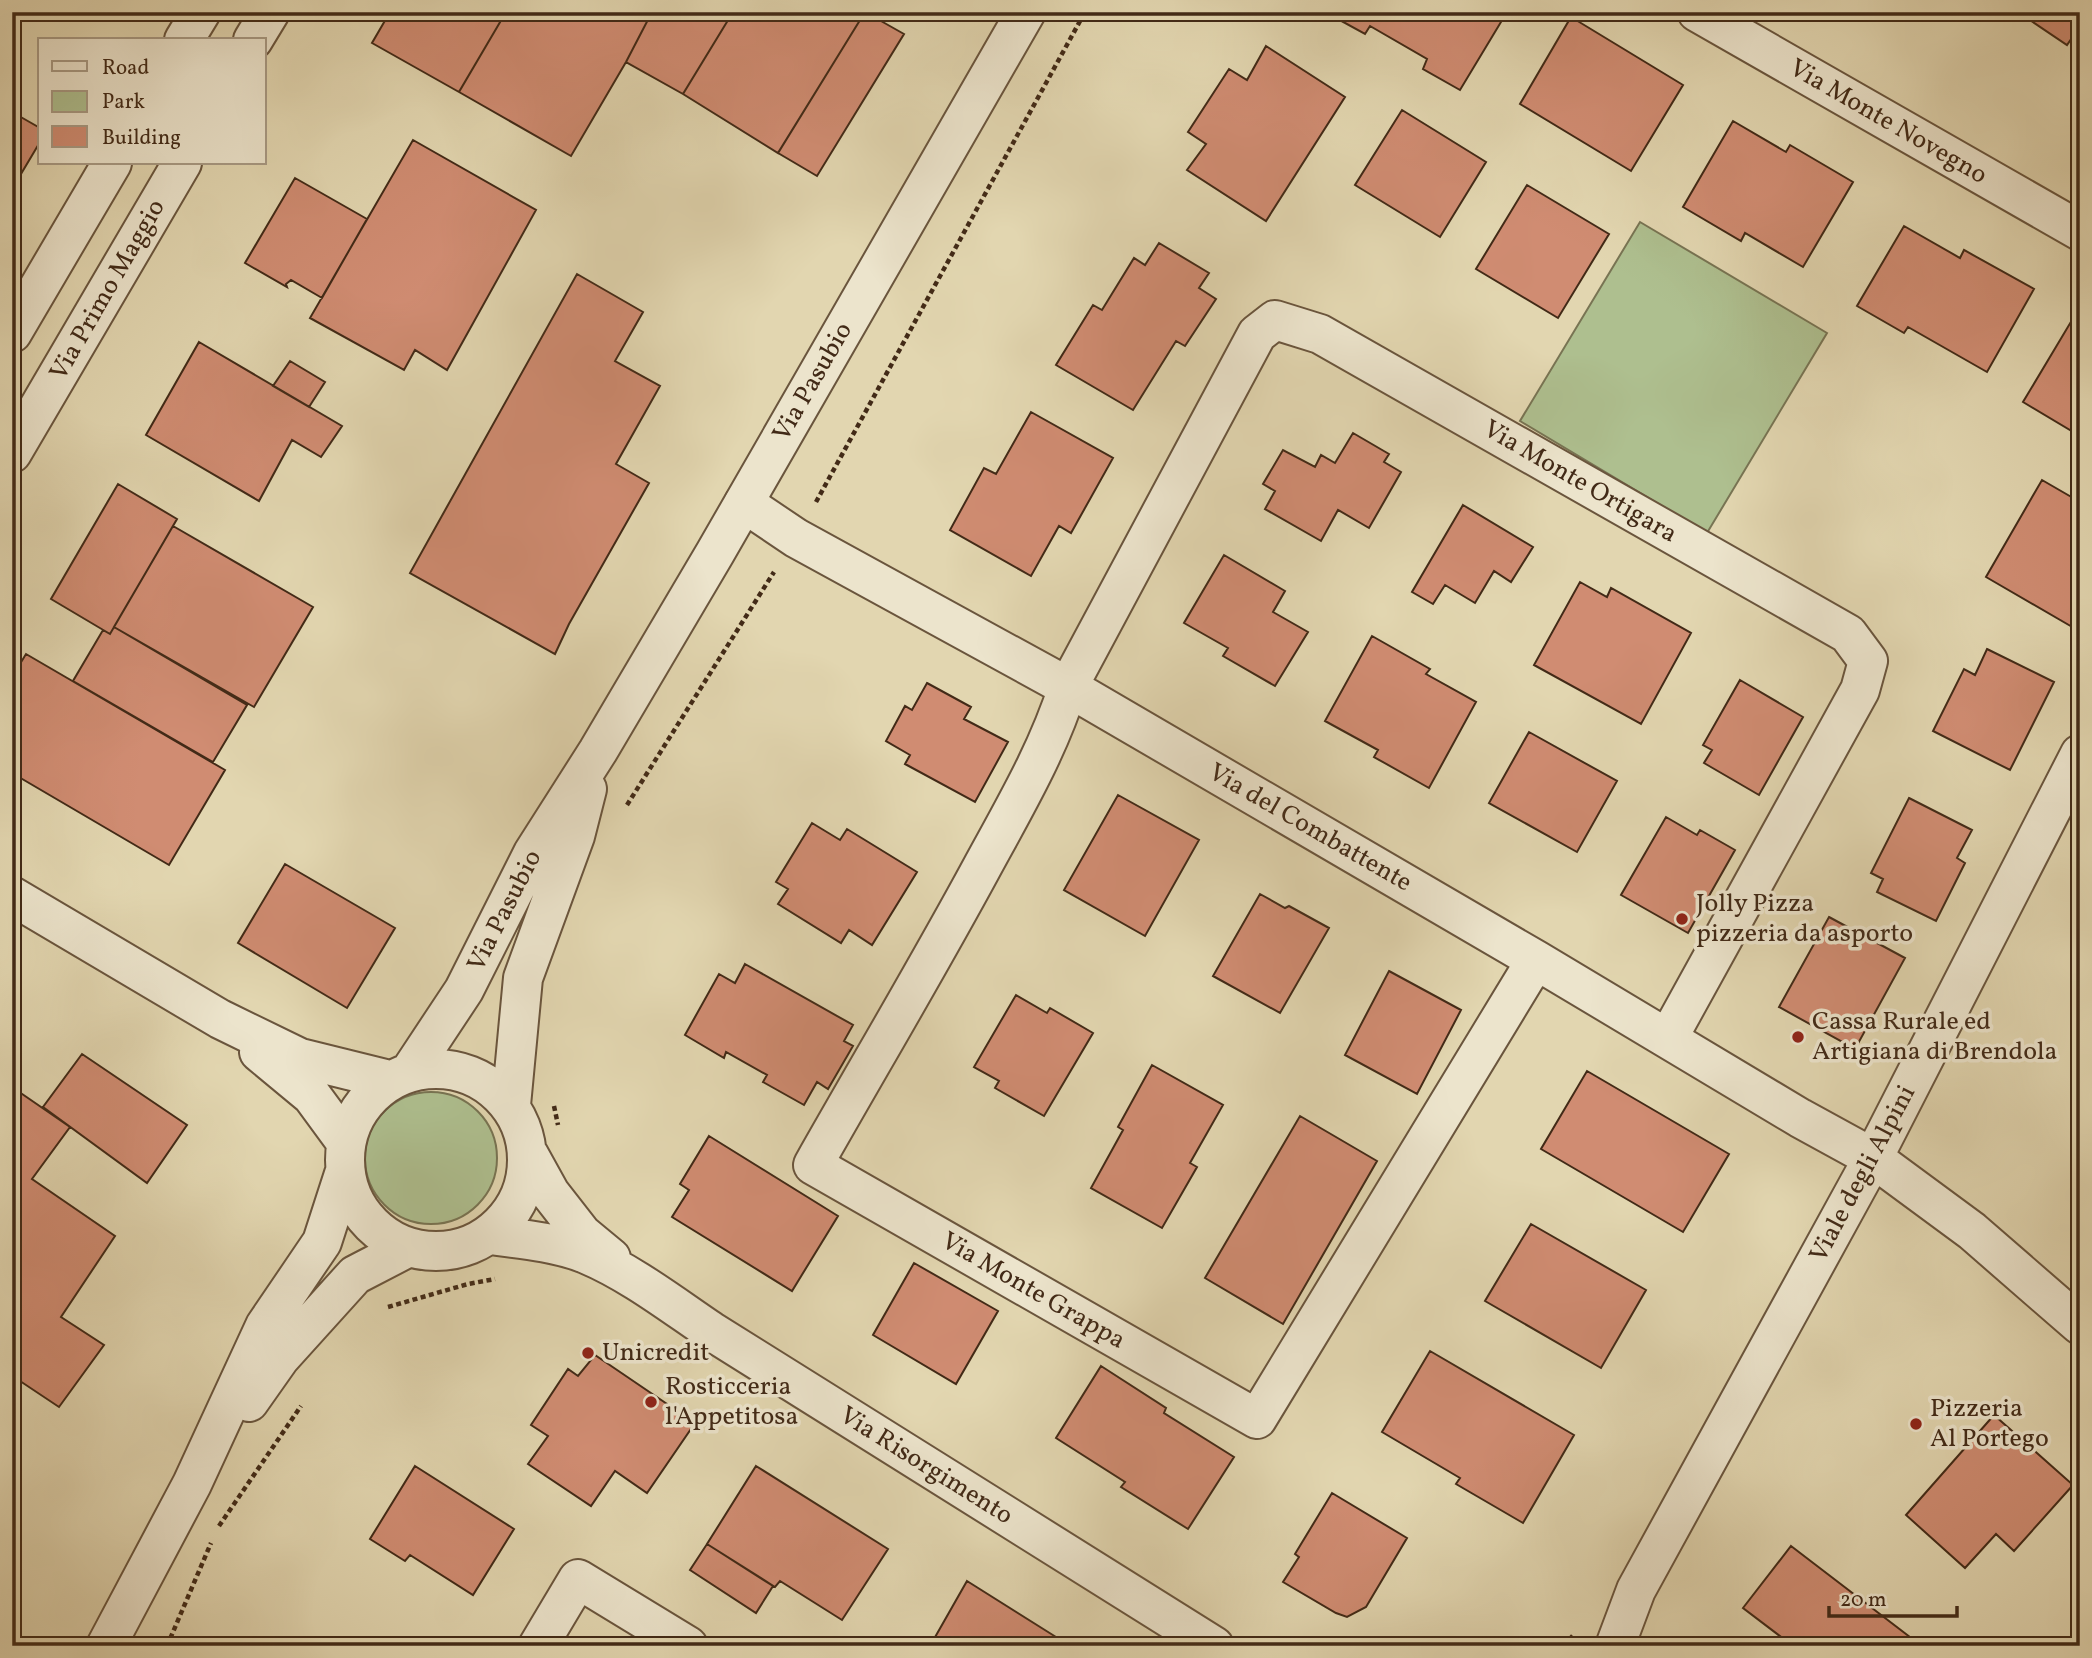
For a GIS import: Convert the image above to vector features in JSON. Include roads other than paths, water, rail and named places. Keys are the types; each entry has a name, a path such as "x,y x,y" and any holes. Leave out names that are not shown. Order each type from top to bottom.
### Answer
{"street":[{"path":"185,38 201,12"},
{"path":"254,38 270,12"},
{"name":"Via Pasubio","path":"400,1075 464,990 533,853 598,751 744,503 1026,12"},
{"name":"Via Monte Novegno","path":"1697,12 2080,230"},
{"path":"12,332 111,164"},
{"name":"Via Primo Maggio","path":"12,453 181,164"},
{"name":"Via Monte Ortigara","path":"1068,687 1257,334 1275,320 1320,334 1848,634 1868,661 1860,690 1668,1038"},
{"name":"Via del Combattente","path":"744,503 796,538 1068,687 1536,960 1800,1118 1873,1158 1972,1231 2080,1325"},
{"name":"Via Monte Grappa","path":"1068,687 1058,717 1027,784 813,1165 1257,1419 1536,960"},
{"name":"Via Pasubio","path":"511,1105 523,978 575,836 598,751"},
{"name":"Viale degli Alpini","path":"1615,1646 1636,1590 1873,1158 2080,754"},
{"path":"12,896 220,1019 300,1058 400,1075 467,1072 511,1105"},
{"path":"220,1019 312,1096 344,1158 365,1219 407,1248 435,1252 464,1248 489,1235 516,1207 545,1145"},
{"path":"106,1646 192,1484 265,1326 322,1242 360,1106 400,1075"},
{"name":"Via Risorgimento","path":"511,1105 545,1145 551,1193 582,1234 640,1282 711,1331 1214,1646"},
{"name":"Via Risorgimento","path":"489,1235 554,1245 585,1254 640,1282"},
{"path":"192,1484 280,1358 355,1275 407,1248"},
{"path":"538,1646 578,1579 688,1646"},
{"name":"Viale degli Alpini","path":"1592,1646 1636,1590"}],"place":[{"name":"Jolly Pizza pizzeria da asporto","path":"1682,919"},
{"name":"Cassa Rurale ed Artigiana di Brendola","path":"1798,1037"},
{"name":"Unicredit","path":"588,1353"},
{"name":"Rosticceria l'Appetitosa","path":"651,1402"},
{"name":"Pizzeria Al Portego","path":"1916,1424"}]}
